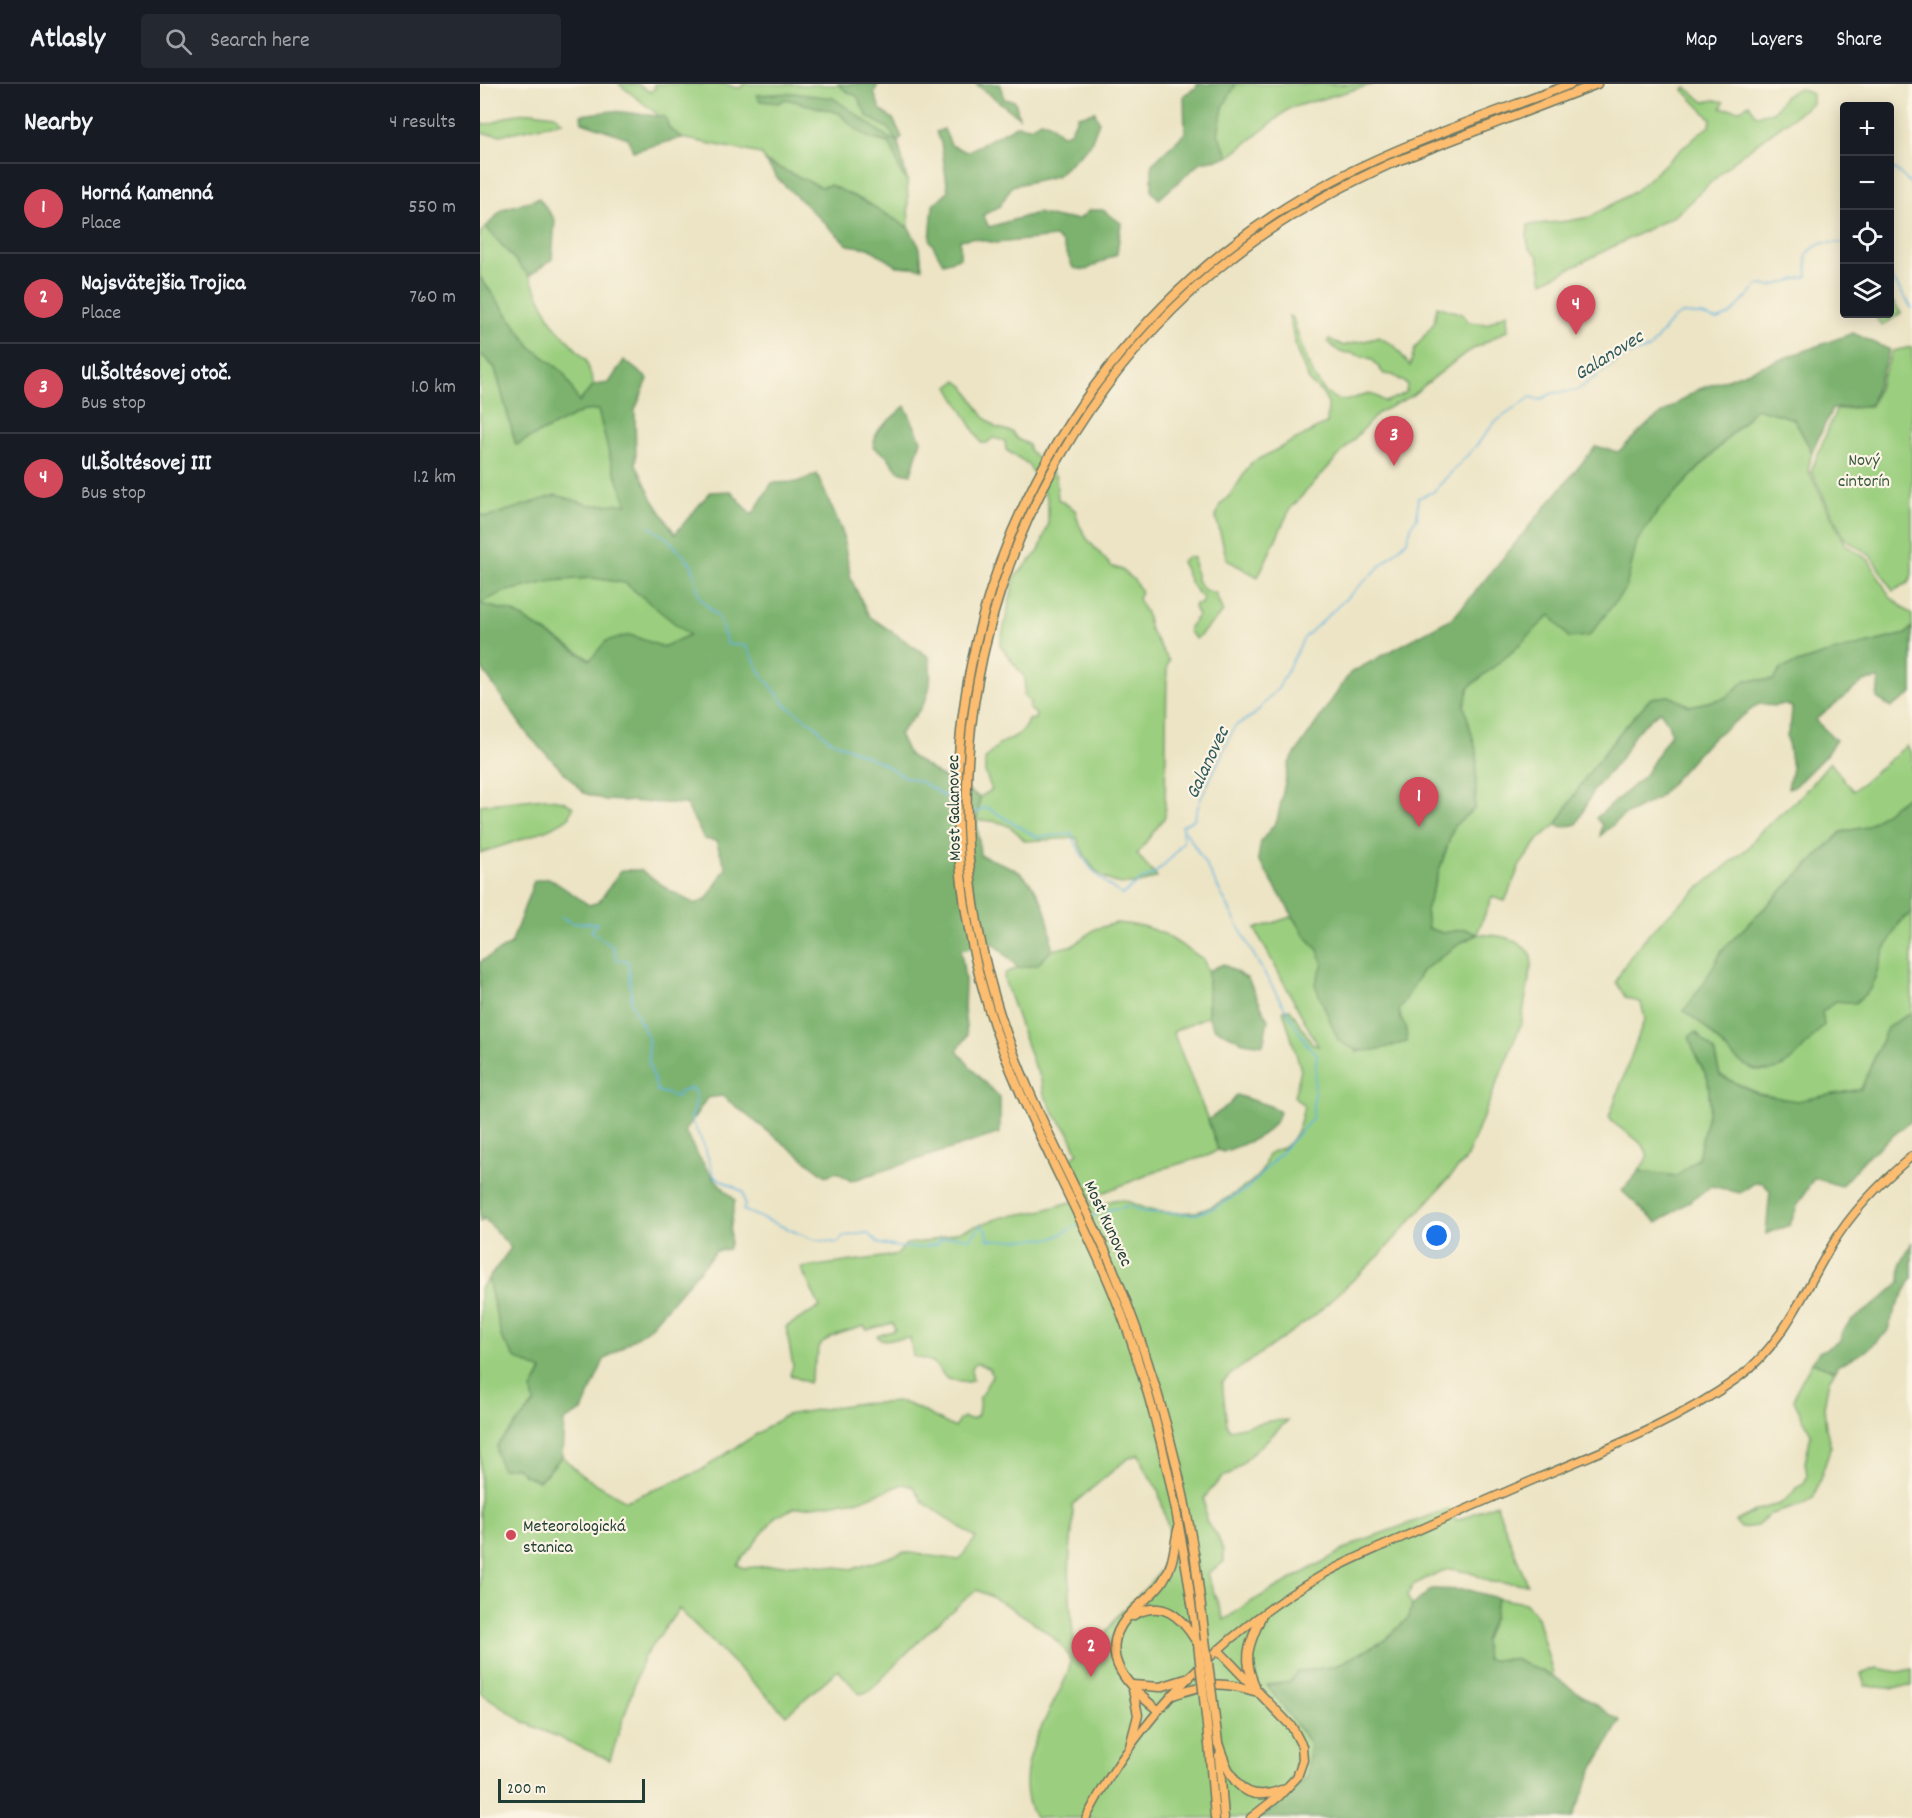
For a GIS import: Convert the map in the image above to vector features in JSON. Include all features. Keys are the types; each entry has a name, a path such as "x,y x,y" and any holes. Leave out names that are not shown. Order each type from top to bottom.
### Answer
{"highway":[{"name":"Most Galanovec","path":"975,935 961,870 958,789 959,748 968,682 985,607 1016,521 1052,449 1086,397 1133,338 1178,291 1226,250 1300,199 1418,142 1571,84"},
{"name":"Most Galanovec","path":"975,935 967,790 969,747 977,681 991,621 1023,528 1059,457 1105,387 1140,344 1183,299 1255,239 1316,201 1392,163 1597,84"},
{"name":"Most Kunovec","path":"975,935 982,988 998,1039 1016,1084 1096,1232 1126,1314"},
{"path":"1126,1314 1156,1419 1190,1560 1224,1818"},
{"path":"1126,1314 1150,1365 1183,1491 1198,1644 1214,1744 1215,1818"},
{"path":"1158,1710 1132,1685 1118,1667 1114,1650 1116,1634 1127,1618 1156,1591 1166,1576 1173,1558 1180,1524"},
{"path":"1127,1618 1146,1610 1168,1611 1183,1621 1198,1644"},
{"path":"1257,1692 1248,1668 1247,1655 1250,1640 1261,1617"},
{"path":"1218,1650 1292,1727 1301,1741 1303,1751 1302,1765 1297,1777 1251,1818"},
{"path":"1132,1685 1156,1687 1189,1678"},
{"path":"1173,1695 1216,1683 1230,1684 1257,1692"},
{"path":"1130,1746 1138,1715 1132,1685"},
{"path":"1214,1744 1229,1774 1245,1790 1265,1794 1287,1788"}],"main road":[{"path":"1086,1818 1130,1746 1158,1710 1189,1678 1218,1650 1322,1575 1350,1560 1619,1444 1696,1407 1741,1376 1769,1347 1789,1320 1832,1245 1851,1217 1879,1185 1912,1156"}],"green space":[{"path":"619,84 638,84 650,92 655,88 654,84 726,84 736,88 742,87 743,84 842,85 846,91 857,96 868,117 888,128 898,142 833,98 786,99 839,113 869,138 889,143 901,172 907,180 909,228 866,202 830,185 821,187 766,162 761,154 682,138 669,128 665,117 657,116"},
{"path":"838,84 878,84 874,93 881,110 893,119 902,137 898,142 907,180 901,172 889,143 870,138 852,126 839,113 786,99 779,103 760,101 757,95 793,93 833,98 889,138 897,141 888,128 868,117 857,96"},
{"path":"976,84 1000,84 1004,99 1015,101 1019,117"},
{"path":"1197,84 1236,84 1223,107 1218,134 1229,157 1201,162 1159,199 1152,192 1152,164 1185,133 1184,95 1197,87"},
{"path":"1236,84 1374,84 1290,108 1229,157 1218,134 1223,107"},
{"path":"1687,88 1704,102 1715,100 1724,102 1721,108 1740,110 1749,104 1756,115 1773,112 1785,96 1799,88 1812,94 1812,103 1736,159 1676,215 1543,282 1538,256 1529,248 1528,225 1590,217 1634,192 1698,134 1710,126 1711,119 1683,90"},
{"path":"613,111 665,117 669,128 682,138 633,151 628,138 582,122 581,115"},
{"path":"532,112 555,115 562,122 500,135 480,133 480,123 489,124 515,114"},
{"path":"1095,112 1099,122 1090,145 1056,176 1012,186 1000,206 983,215 989,227 1037,213 1058,218 1079,219 1090,210 1103,210 1121,223 1117,254 1086,270 1073,268 1063,244 1055,237 996,243 972,238 960,240 960,258 943,263 930,240 933,205 948,191 941,143 936,132 944,129 951,145 967,152 1017,125 1030,127 1041,121 1049,123 1062,135 1070,132 1078,116"},
{"path":"766,162 821,187 830,185 866,202 909,228 920,248 922,268 897,266 869,248 848,245 777,178"},
{"path":"539,198 555,220 552,259 529,276 486,227 503,209"},
{"path":"486,227 529,276 553,324 586,360 594,385 579,402 563,372 531,347 480,277 480,233"},
{"path":"480,277 531,347 563,372 579,402 594,385 609,383 624,360 648,379 635,410 636,464 653,500 675,534 710,492 731,491 752,515 772,483 797,482 817,474 842,531 851,579 869,616 929,657 930,682 926,700 899,734 909,755 944,778 980,797 977,820 980,855 1016,870 1025,877 1039,895 1050,928 1052,950 1037,965 1018,968 994,943 961,950 965,981 964,1010 967,1036 957,1051 1000,1097 1000,1133 851,1181 837,1172 826,1176 722,1096 707,1098 685,1131 707,1168 735,1200 728,1249 716,1251 649,1328 604,1360 582,1411 564,1421 562,1456 539,1481 525,1475 516,1467 502,1469 497,1456 497,1445 534,1404 532,1390 542,1371 515,1358 502,1339 488,1279 511,1248 484,1218 480,1222 480,962 511,944 534,881 549,878 589,905 599,902 621,870 641,870 695,904 707,899 726,868 716,841 704,839 686,804 605,800 584,793 528,735 480,666 480,604 513,612 590,660 606,641 630,635 663,647 689,635 625,583 593,578 557,580 503,592 480,603 480,514 487,517 556,495 590,505 627,504 611,461 598,410 583,411 516,445 495,368 480,353"},
{"path":"1894,303 1901,313 1894,318"},
{"path":"1437,306 1462,314 1469,322 1487,324 1507,313 1508,330 1464,354 1411,396 1378,413 1290,509 1258,577 1227,560 1216,517 1220,505 1232,493 1251,463 1327,423 1328,404 1323,394 1310,382 1297,352 1289,316 1293,318 1311,369 1326,392 1336,399 1354,399 1369,394 1385,402 1406,393 1407,384 1393,375 1384,374 1372,359 1340,352 1328,342 1329,339 1344,346 1378,337 1394,345 1410,366 1415,348 1434,323"},
{"path":"1876,318 1894,318 1882,326"},
{"path":"1853,333 1890,350 1870,405 1832,409 1812,452 1794,419 1756,408 1658,511 1637,541 1626,588 1589,636 1569,638 1550,615 1512,652 1469,687 1464,706 1477,753 1475,808 1454,826 1426,910 1428,928 1443,933 1465,929 1477,934 1422,971 1399,1010 1400,1019 1406,1027 1407,1042 1363,1051 1346,1046 1338,1040 1315,985 1323,964 1318,950 1304,934 1258,859 1261,841 1277,821 1289,763 1350,673 1454,617 1596,446 1618,452 1650,422 1697,390"},
{"name":"Nový cintorín","path":"1912,347 1912,575 1908,583 1893,591 1871,556 1845,539 1811,471 1836,410 1871,406 1893,351"},
{"path":"480,353 495,368 516,445 583,411 598,410 611,461 627,505 590,505 556,495 487,517 480,514"},
{"path":"957,381 965,387 983,416 995,427 1012,432 1017,439 1028,444 1030,451 1056,477 1058,499 1075,510 1079,524 1088,540 1111,566 1122,570 1134,580 1141,591 1138,599 1146,613 1150,630 1169,661 1167,666 1165,817 1137,854 1157,877 1129,884 1117,883 1098,873 1090,864 1077,838 1025,841 1009,826 977,820 980,797 992,790 985,772 985,760 997,747 1020,733 1028,720 1035,719 1036,714 1029,709 1030,702 1024,697 1025,678 1000,645 1015,577 1039,551 1048,525 1048,500 1028,464 1006,450 1005,441 993,438 987,443 981,443 949,387"},
{"path":"905,406 921,440 911,474 898,471 887,456 873,447 877,431"},
{"path":"1757,408 1794,419 1812,452 1808,470 1846,545 1869,560 1890,597 1912,615 1912,627 1906,634 1828,653 1782,668 1773,680 1746,680 1725,698 1690,706 1669,696 1651,698 1622,730 1586,777 1556,825 1540,838 1520,865 1505,901 1492,897 1477,934 1500,936 1517,942 1530,952 1532,963 1521,1024 1466,1159 1379,1256 1314,1316 1222,1383 1227,1425 1230,1430 1269,1421 1288,1420 1231,1474 1222,1477 1204,1498 1206,1521 1217,1535 1223,1550 1224,1562 1207,1574 1224,1620 1247,1604 1360,1541 1449,1509 1456,1521 1496,1504 1527,1584 1490,1582 1472,1573 1450,1569 1439,1572 1413,1585 1407,1596 1412,1606 1409,1617 1384,1641 1335,1666 1297,1672 1290,1682 1267,1685 1310,1743 1307,1778 1261,1818 1035,1818 1028,1802 1027,1770 1037,1737 1066,1677 1070,1662 1058,1642 1031,1620 977,1590 908,1651 870,1691 860,1694 838,1670 786,1715 679,1609 643,1658 610,1760 526,1723 480,1692 480,1288 488,1279 502,1339 542,1371 532,1390 534,1404 497,1445 525,1475 546,1475 562,1456 581,1475 626,1501 700,1471 786,1415 853,1404 902,1402 955,1428 963,1417 973,1419 978,1415 980,1397 992,1376 990,1369 977,1363 972,1370 973,1380 968,1382 947,1379 933,1362 913,1356 910,1338 881,1340 877,1336 895,1330 893,1323 867,1330 864,1326 834,1336 824,1342 819,1348 809,1383 790,1375 793,1366 786,1327 820,1307 801,1268 897,1255 906,1244 929,1241 1003,1217 1040,1211 1088,1197 1070,1159 1078,1153 1068,1131 1055,1115 1044,1094 1040,1076 1034,1066 1004,979 1005,973 1037,964 1052,950 1074,945 1095,929 1116,923 1143,926 1164,934 1203,959 1208,971 1208,1016 1173,1032 1218,1150 1089,1198 1095,1208 1121,1200 1154,1211 1195,1212 1211,1207 1240,1190 1261,1172 1270,1153 1284,1147 1292,1139 1298,1129 1303,1111 1304,1106 1294,1096 1301,1070 1283,1010 1290,1009 1312,1043 1318,1046 1255,929 1294,916 1304,934 1318,950 1357,1052 1407,1042 1399,1010 1422,971 1462,942 1477,935 1465,929 1443,933 1428,928 1426,910 1454,826 1475,808 1477,753 1464,706 1469,687 1512,652 1550,614 1625,589 1637,541 1658,511","holes":["1139,1454 1144,1468 1158,1490 1169,1531 1169,1548 1154,1580 1120,1613 1094,1648 1076,1655 1070,1590 1072,1505 1127,1459","903,1484 914,1487 923,1502 976,1538 959,1560 904,1552 853,1569 804,1563 744,1568 737,1565 776,1516 795,1508 861,1500"]},
{"path":"1187,557 1194,558 1200,586 1215,592 1223,612 1196,639 1189,632 1189,627 1198,616 1195,604 1201,604 1203,598 1191,584 1181,562"},
{"path":"593,578 625,583 690,635 663,647 630,635 607,641 591,660 513,612 480,604 504,591 518,587"},
{"path":"1912,627 1912,694 1891,707 1877,698 1879,679 1864,681 1815,720 1836,740 1825,756 1795,786 1788,788 1792,768 1787,736 1792,707 1784,704 1775,706 1759,704 1710,740 1658,798 1623,816 1600,836 1602,825 1596,818 1645,775 1671,733 1660,711 1635,733 1622,757 1593,791 1577,824 1564,827 1556,825 1586,777 1622,730 1651,698 1669,696 1690,706 1725,698 1746,680 1773,680 1782,668 1828,653 1906,634"},
{"path":"1906,746 1912,753 1912,793 1866,827 1841,832 1723,949 1705,981 1684,1011 1703,1025 1728,1052 1824,1025 1822,1012 1836,1001 1871,989 1891,937 1897,927 1912,912 1912,1014 1908,1014 1887,1028 1861,1089 1796,1102 1759,1094 1720,1075 1714,1051 1695,1054 1708,1079 1710,1105 1698,1158 1677,1176 1639,1171 1647,1157 1647,1152 1609,1117 1645,1018 1641,1003 1625,997 1616,982 1626,963 1656,926 1749,847 1758,834 1802,795 1830,762 1853,791"},
{"path":"1912,793 1912,912 1901,920 1883,953 1871,989 1855,1003 1836,1001 1822,1012 1824,1025 1789,1062 1776,1069 1764,1071 1743,1064 1703,1025 1684,1011 1705,981 1723,949 1842,832 1866,827"},
{"path":"544,798 563,801 573,807 570,816 541,832 480,853 480,805"},
{"path":"1223,964 1248,979 1268,1020 1263,1045 1243,1042 1214,1028 1208,1016 1208,971"},
{"path":"1908,1014 1912,1014 1912,1120 1866,1158 1841,1186 1814,1178 1798,1204 1790,1225 1766,1234 1770,1191 1763,1183 1756,1182 1740,1193 1712,1186 1657,1223 1622,1191 1639,1171 1677,1176 1698,1158 1710,1105 1708,1079 1689,1036 1696,1032 1714,1051 1720,1076 1759,1094 1796,1101 1861,1089 1887,1028"},
{"path":"1236,1095 1270,1106 1280,1112 1271,1127 1264,1133 1223,1152 1218,1150 1208,1120 1231,1103"},
{"path":"1912,1242 1912,1278 1895,1310 1887,1332 1866,1351 1837,1366 1835,1371 1812,1362 1819,1352 1840,1341 1842,1331 1851,1321 1878,1302 1900,1282 1901,1264"},
{"path":"1812,1362 1835,1371 1829,1380 1824,1407 1831,1447 1814,1497 1805,1504 1768,1515 1757,1526 1740,1528 1735,1522 1756,1510 1780,1504 1796,1488 1804,1484 1807,1475 1805,1463 1811,1434 1794,1401 1796,1391"},
{"path":"1432,1589 1468,1590 1497,1598 1494,1616 1484,1641 1486,1660 1514,1659 1554,1677 1620,1721 1592,1771 1573,1818 1261,1818 1307,1778 1310,1743 1267,1685 1290,1682 1297,1672 1335,1666 1384,1641 1409,1617 1412,1606"},
{"path":"1497,1598 1525,1603 1536,1614 1554,1677 1514,1659 1486,1660 1484,1641 1494,1616"},
{"path":"1877,1668 1898,1672 1912,1669 1912,1686 1888,1688 1865,1686 1861,1674"}],"waterway":[{"path":"1894,169 1912,185"},
{"name":"Galanovec","path":"971,811 976,813 986,807 1037,837 1072,834 1092,869 1105,883 1122,895 1142,879 1153,875 1172,857 1183,842 1182,826 1194,819 1201,798 1235,726 1254,715 1279,687 1304,638 1407,541 1412,524 1417,518 1418,498 1433,492 1495,422 1531,397 1540,400 1553,393 1576,391 1625,356 1649,349 1672,320 1681,314 1702,315 1717,320 1730,315 1758,285 1772,286 1808,276 1806,255 1820,244 1840,243"},
{"path":"1894,281 1912,308"},
{"name":"Galanovec","path":"649,526 669,540 692,565 700,598 719,618 727,644 746,646 763,676 786,705 816,726 828,739 880,762 905,777 922,782 956,804"},
{"path":"1091,1217 1102,1211 1130,1206 1144,1212 1196,1214 1214,1208 1248,1188 1312,1119 1317,1054 1308,1046 1266,976 1207,866 1183,828"},
{"path":"561,917 572,923 597,923 591,931 613,947 617,960 628,961 632,1005 648,1038 649,1064 657,1091 678,1097 680,1092 692,1088 696,1100 691,1120 703,1143 714,1176 743,1192 745,1205 743,1210 812,1239 837,1243 845,1236 867,1233 880,1244 917,1248 937,1244 941,1239 958,1236 970,1239 981,1225 988,1233 987,1239 1009,1240 1054,1238 1079,1224"}],"place":[{"name":"Ul.Šoltésovej III","path":"1576,335"},
{"name":"Ul.Šoltésovej otoč.","path":"1394,466"},
{"name":"Horná Kamenná","path":"1419,827"},
{"name":"Meteorologická stanica","path":"511,1535"},
{"name":"Najsvätejšia Trojica","path":"1091,1677"}]}
